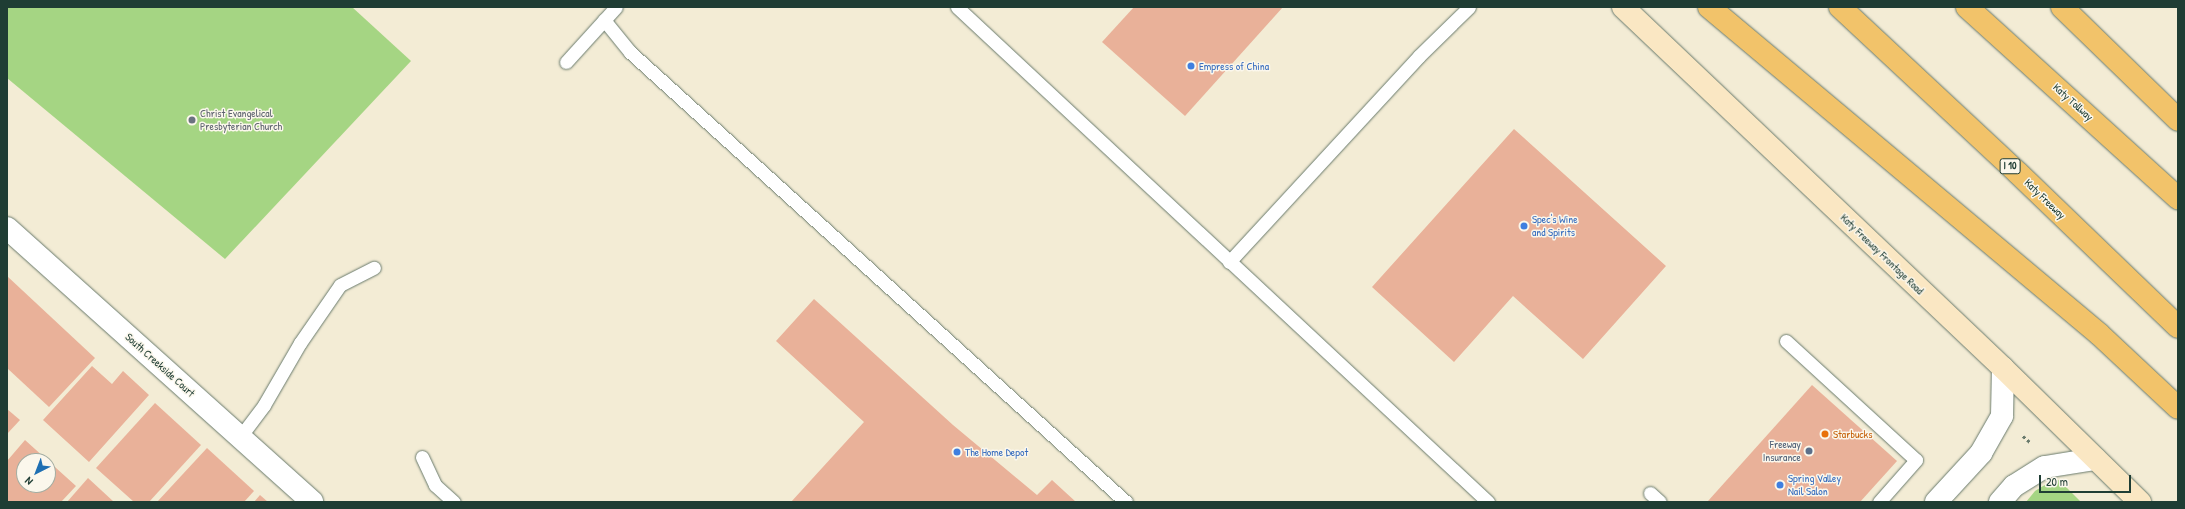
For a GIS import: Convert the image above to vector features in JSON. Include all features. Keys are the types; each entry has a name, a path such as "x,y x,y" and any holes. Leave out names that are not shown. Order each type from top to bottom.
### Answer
{"highway":[{"path":"1708,7 2099,334 2178,408"},
{"name":"Katy Freeway","path":"1840,7 2018,173 2178,327"},
{"name":"Katy Tollway","path":"1967,7 2178,198"},
{"path":"2062,7 2178,120"}],"main road":[{"name":"Katy Freeway Frontage Road","path":"1623,7 2003,368 2140,502"}],"street":[{"name":"South Creekside Court","path":"7,228 312,502"},
{"path":"1936,502 1981,453 2002,416 2003,368"},
{"path":"2000,502 2014,486 2045,467 2095,459"}],"lane":[{"path":"566,62 616,7"},
{"path":"957,7 1488,502"},
{"path":"1229,262 1419,56 1469,7"},
{"path":"604,20 630,52 1126,502"},
{"path":"240,437 264,405 300,343 340,285 374,268"},
{"path":"1786,342 1916,460 1879,502"},
{"path":"422,457 435,485 454,502"}],"path":[{"path":"2018,431 2034,447"}],"green space":[{"name":"Christ Evangelical Presbyterian Church","path":"7,7 352,7 411,61 225,259 7,78"},
{"path":"2059,480 2081,502 2026,502 2035,491 2048,483"}],"building":[{"path":"1134,7 1283,7 1185,116 1102,42"},
{"name":"Spec's Wine and Spirits","path":"1514,129 1666,266 1583,359 1513,296 1454,362 1372,287"},
{"path":"7,276 95,358 49,407 7,368"},
{"path":"814,299 953,425 1037,495 1052,480 1076,502 791,502 864,422 776,341"},
{"path":"92,366 112,384 123,371 149,395 89,462 43,420"},
{"path":"1812,385 1897,461 1860,502 1709,502 1708,501"},
{"path":"155,403 201,445 149,502 134,502 96,468"},
{"path":"7,409 20,420 7,434"},
{"path":"25,440 39,453 16,453 16,493 56,493 56,468 76,486 61,502 7,502 7,461"},
{"path":"207,448 254,491 244,502 157,502"},
{"path":"88,478 114,502 67,502"},
{"path":"260,495 268,502 254,502"}],"place":[{"name":"Empress of China","path":"1191,66"},
{"name":"Christ Evangelical Presbyterian Church","path":"192,120"},
{"name":"Spec's Wine and Spirits","path":"1524,226"},
{"name":"Starbucks","path":"1825,434"},
{"name":"Freeway Insurance","path":"1809,451"},
{"name":"The Home Depot","path":"957,452"},
{"name":"Spring Valley Nail Salon","path":"1780,485"}]}
